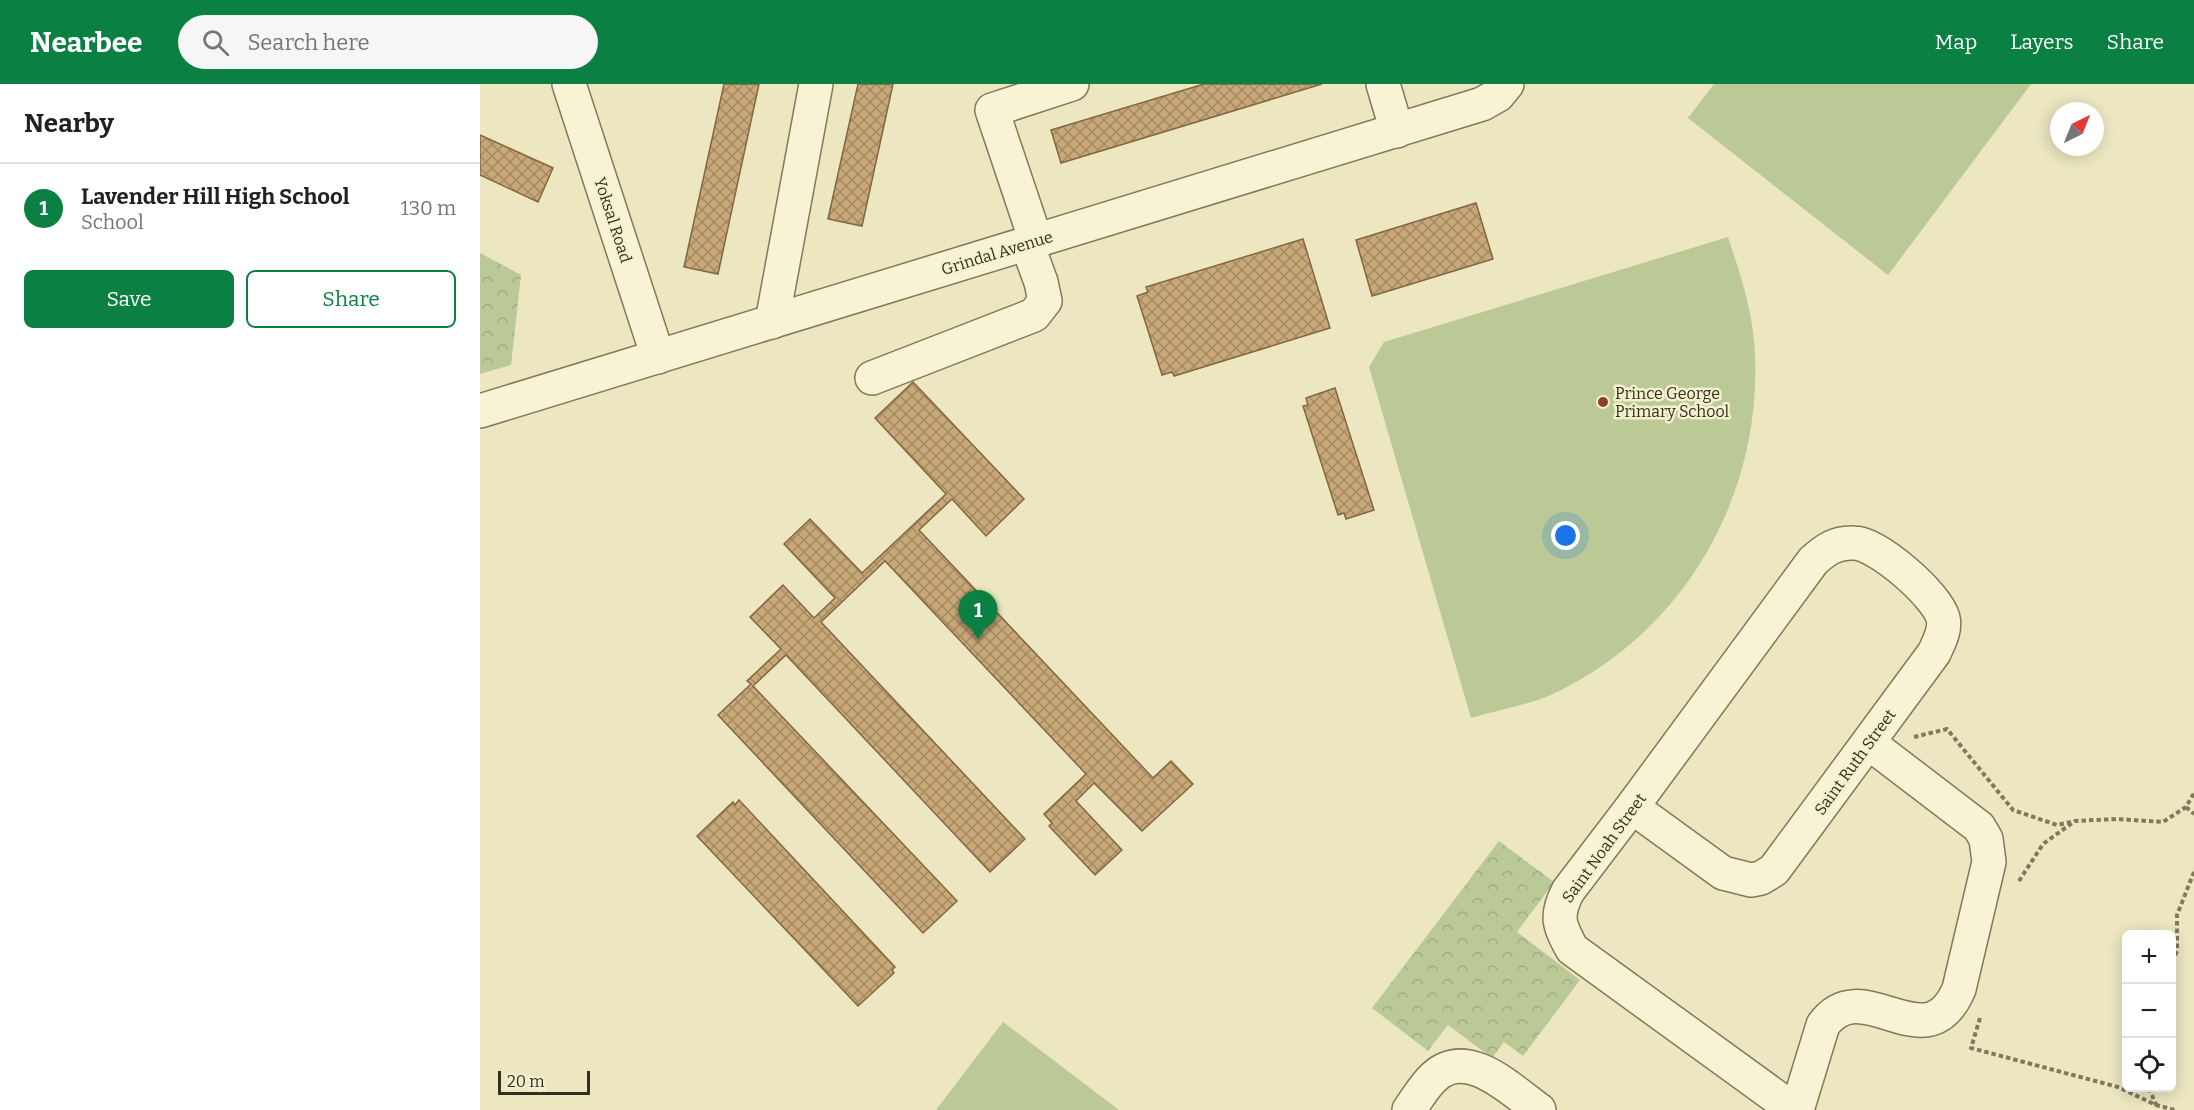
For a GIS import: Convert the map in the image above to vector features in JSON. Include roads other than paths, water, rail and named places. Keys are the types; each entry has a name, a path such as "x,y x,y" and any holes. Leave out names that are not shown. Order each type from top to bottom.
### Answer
{"street":[{"name":"Yoksal Road","path":"569,84 658,357"},
{"path":"772,322 816,84"},
{"path":"872,378 1034,315 1045,301 1032,242 993,110 1072,84"},
{"path":"1383,84 1397,131"},
{"name":"Grindal Avenue","path":"480,411 1482,104 1498,95 1507,84"},
{"name":"Saint Ruth Street","path":"1632,807 1723,873 1738,878 1761,878 1774,870 1934,653 1942,636 1943,619 1934,600 1922,586 1870,547 1856,543 1844,543"},
{"name":"Saint Noah Street","path":"1796,1110 1572,948 1560,926 1561,904 1568,891 1813,561 1833,546 1844,543"},
{"path":"1796,1110 1823,1025 1830,1014 1842,1007 1857,1005 1917,1020 1931,1019 1946,1011 1959,989 1989,862 1986,839 1979,827 1869,743"},
{"path":"1409,1110 1434,1077 1449,1068 1467,1066 1485,1071 1539,1110"}],"place":[{"name":"Prince George Primary School","path":"1603,402"},
{"name":"Lavender Hill High School","path":"978,640"}]}
